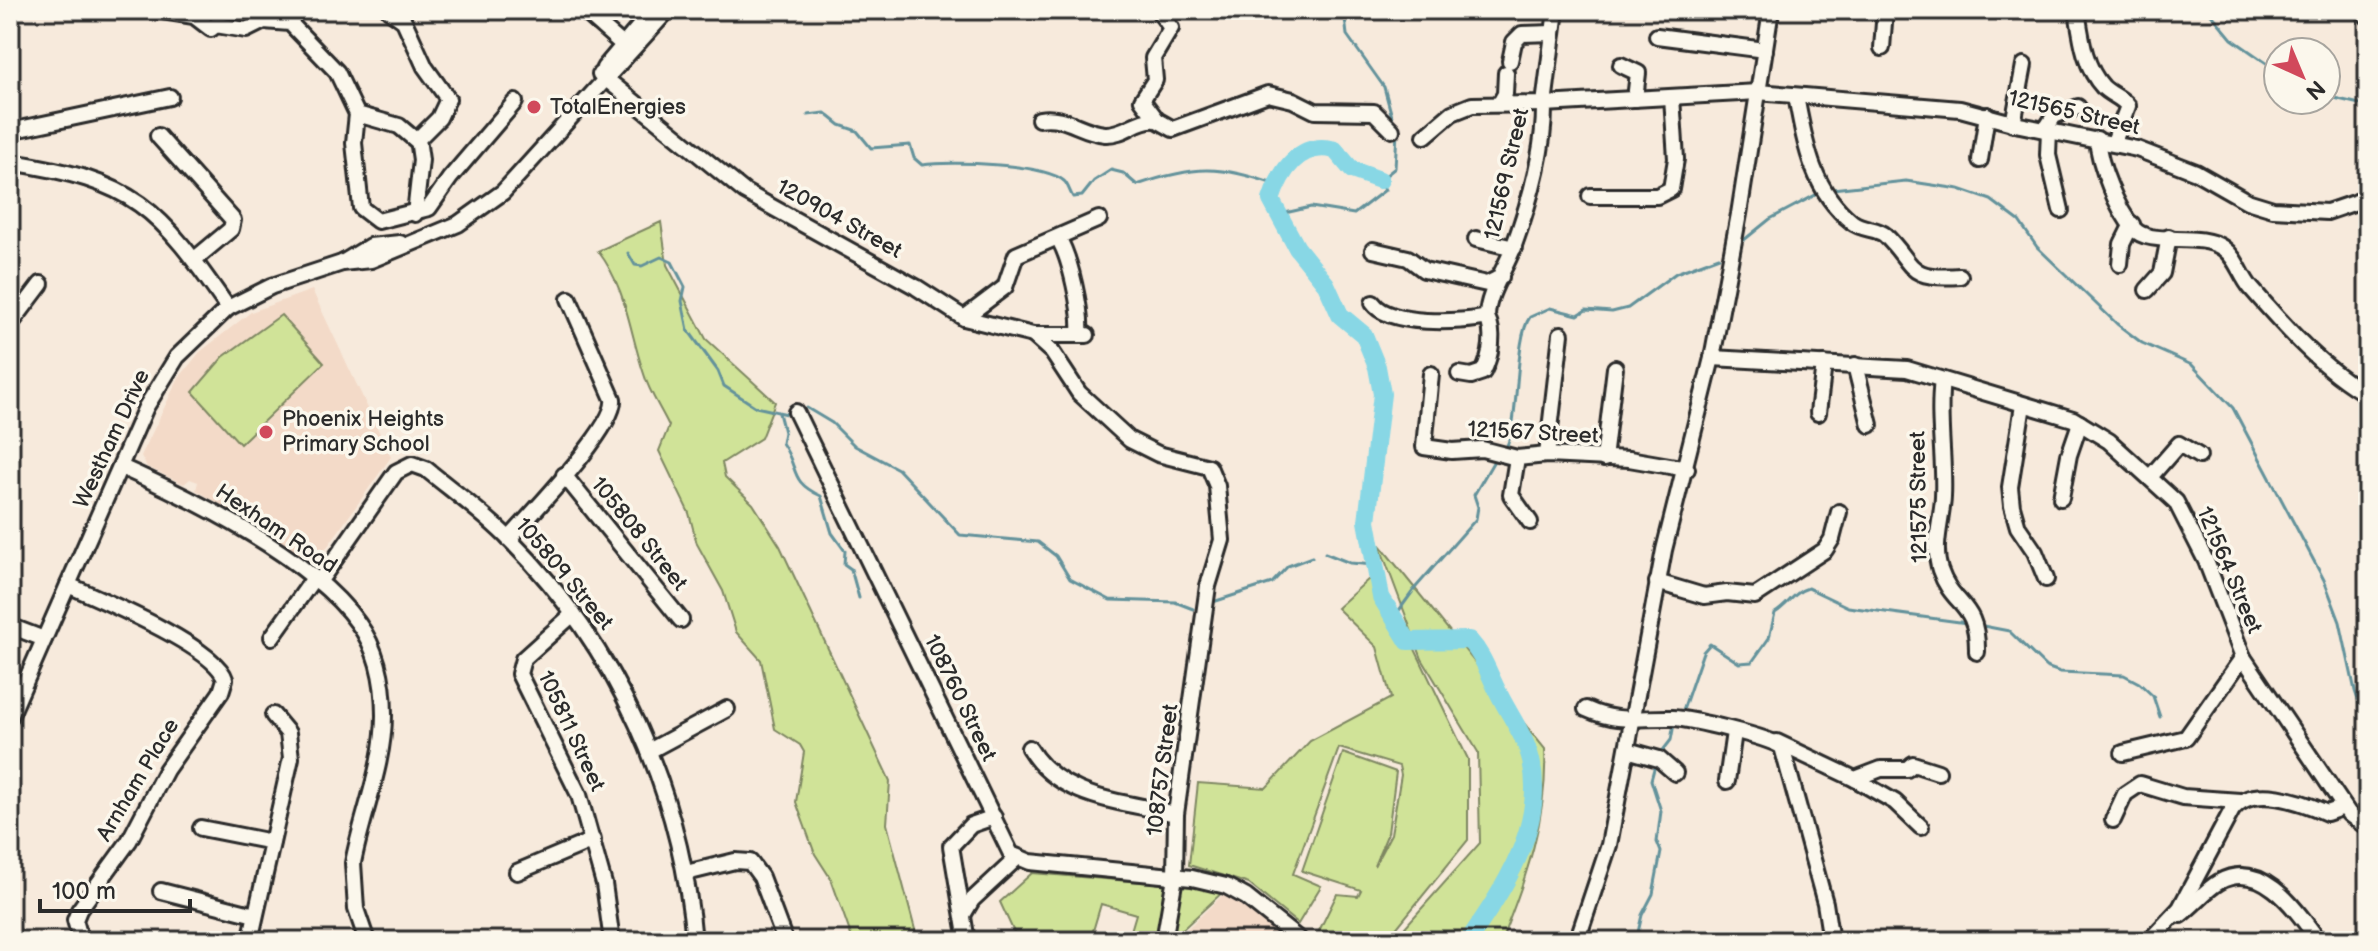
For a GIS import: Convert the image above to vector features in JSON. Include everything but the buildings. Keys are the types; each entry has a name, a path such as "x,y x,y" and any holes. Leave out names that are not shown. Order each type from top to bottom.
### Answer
{"street":[{"path":"156,10 194,16 207,29 216,25 246,30 264,21 290,23 337,72 357,114 354,143 361,208 378,221 429,208 450,178 515,102"},
{"path":"389,10 404,21 425,67 448,99 439,118 418,142"},
{"path":"583,10 623,45"},
{"name":"Westham Drive","path":"10,717 18,682 44,639 146,407 168,369 193,339 228,308 272,286 342,263 370,246 411,241 458,224 491,202 588,96 623,45 653,10"},
{"name":"Westham Drive","path":"603,76 668,10"},
{"path":"1158,10 1171,28 1153,58 1155,80 1142,100 1157,120 1173,129 1268,94 1293,100 1315,111 1374,112 1392,130"},
{"path":"1425,136 1457,111 1472,105 1544,104 1556,10"},
{"path":"1577,941 1609,845 1657,582 1712,358 1771,10"},
{"path":"1882,48 1885,10"},
{"path":"2077,10 2084,48 2094,72 2105,89 2128,106 2114,142"},
{"path":"2361,10 2368,17"},
{"path":"1500,103 1505,94 1514,42 1522,34 1553,33"},
{"path":"1657,36 1765,50"},
{"path":"1621,65 1638,73 1635,99"},
{"path":"2013,124 2024,65"},
{"name":"120904 Street","path":"603,76 745,192 916,287 964,318 1033,335 1084,334 1068,258 1058,238"},
{"name":"121565 Street","path":"1758,92 1960,109 2013,124 2114,142 2176,163 2247,201 2273,209 2327,212 2368,198"},
{"name":"121569 Street","path":"1487,317 1487,305 1514,248 1539,152 1544,104 1758,92"},
{"path":"1796,96 1812,167 1822,188 1853,223 1883,233 1908,265 1924,274 1960,276"},
{"path":"10,131 170,97"},
{"path":"1590,196 1657,196 1671,189 1676,159 1672,97"},
{"path":"2061,210 2048,155 2047,130 2054,116 2078,107"},
{"path":"357,114 399,126 418,142 421,160 415,214"},
{"path":"1980,160 1987,115"},
{"path":"1039,119 1072,120 1107,134 1121,132 1145,119 1157,120"},
{"path":"158,136 233,220 231,229 195,259"},
{"path":"2097,139 2102,170 2140,233 2210,241 2222,247 2248,284 2290,332 2349,383 2368,395"},
{"path":"10,162 76,173 123,193 160,219 195,259 228,308"},
{"path":"964,318 1005,287 1016,255 1099,219"},
{"path":"2120,264 2122,244 2132,224"},
{"path":"2147,290 2164,282 2169,237"},
{"path":"1476,239 1514,248"},
{"path":"1373,250 1408,258 1424,270 1487,284 1502,277"},
{"path":"10,325 41,284"},
{"path":"509,539 605,428 614,409 613,399 569,299"},
{"path":"1373,303 1378,310 1390,316 1452,322 1487,317 1491,334 1489,359 1483,372 1471,376 1459,374"},
{"path":"1547,455 1561,334"},
{"name":"108757 Street","path":"1033,335 1052,352 1079,393 1135,444 1209,467 1217,486 1223,527 1206,603 1176,814 1175,877 1164,941"},
{"name":"121564 Street","path":"1712,358 1907,369 2080,423 2109,441 2167,490 2206,561 2243,657 2344,807 2355,820 2368,828"},
{"path":"1818,413 1824,364"},
{"path":"1855,365 1870,425"},
{"path":"1604,459 1615,368"},
{"name":"121567 Street","path":"1431,374 1424,447 1452,451 1482,449 1517,458 1547,455 1687,469"},
{"name":"121575 Street","path":"1942,380 1939,411 1943,496 1938,560 1948,585 1977,624 1977,652"},
{"path":"2023,405 2010,487 2012,506 2018,527 2035,552 2046,579"},
{"name":"108760 Street","path":"796,412 1011,854 1017,858"},
{"path":"2061,498 2069,455 2080,423"},
{"path":"2151,476 2179,444 2199,456"},
{"path":"1517,458 1511,495 1530,522"},
{"name":"105809 Street","path":"316,580 390,480 400,469 412,464 426,469 509,539 573,614 613,674 649,751 664,790 686,873 694,941"},
{"name":"Hexham Road","path":"121,467 186,496 316,580 360,625 374,653 382,682 384,716 381,743 353,863 356,909 367,941"},
{"name":"105808 Street","path":"564,475 681,620"},
{"path":"1657,582 1704,596 1727,593 1755,596 1825,550 1832,539 1839,512"},
{"path":"272,637 316,580"},
{"name":"Arnham Place","path":"68,585 161,628 219,667 225,679 221,692 166,770 142,821 79,910 75,920 81,941"},
{"name":"105811 Street","path":"573,614 523,659 519,674 560,752 593,840 604,884 612,941"},
{"path":"10,626 44,639"},
{"path":"2123,753 2186,738 2243,657"},
{"path":"649,751 727,709"},
{"path":"1586,709 1631,722 1680,719 1773,741 1855,779 1895,802 1921,827"},
{"path":"250,941 291,748 284,726 273,715"},
{"path":"1727,781 1734,732"},
{"path":"1773,741 1782,747 1787,760 1825,903 1831,941"},
{"path":"1029,748 1045,770 1097,798 1176,814"},
{"path":"1627,750 1659,759 1675,773"},
{"path":"1855,779 1881,769 1907,769 1913,764 1938,772"},
{"path":"2113,820 2125,794 2140,784 2192,798 2293,800 2327,813 2344,807"},
{"path":"2173,919 2232,810 2240,801"},
{"path":"967,941 951,846 971,825 994,817"},
{"path":"201,828 272,842"},
{"path":"517,872 593,840"},
{"path":"963,915 972,900 1017,858 1175,877 1234,889 1301,941"},
{"path":"686,873 735,861 750,862 761,877 785,941"},
{"path":"2153,940 2173,919 2224,879 2257,878 2278,892 2319,941"},
{"path":"161,891 255,915"}],"shaded area":[{"name":"Phoenix Heights Primary School","path":"312,290 391,457 313,567 251,522 196,490 198,482 190,479 184,484 147,467 141,456 178,379 200,352 251,312"},
{"path":"1226,892 1289,941 1174,941"}],"green space":[{"path":"661,222 667,265 706,339 775,402 761,438 722,463 725,477 753,504 780,546 890,781 887,824 918,941 853,941 831,879 815,854 796,802 804,752 800,745 775,729 761,660 736,632 723,591 697,544 689,513 659,451 669,426 646,381 615,280 598,251"},
{"path":"281,315 324,363 240,444 193,392 223,357"},
{"path":"1379,544 1545,749 1543,799 1534,847 1501,941 1418,941 1405,927 1480,843 1478,752 1422,659"},
{"path":"1371,577 1391,628 1414,647 1468,759 1468,840 1386,941 1321,941 1316,937 1337,894 1358,896 1361,890 1302,871 1343,753 1396,772 1388,833 1374,866 1391,834 1401,775 1399,766 1339,748 1293,874 1321,886 1298,924 1249,884 1189,865 1198,783 1266,788 1310,741 1391,698 1377,647 1337,608"},
{"path":"1032,873 1166,884 1155,941 1128,941 1136,914 1101,904 1090,941 1018,941 1000,902"},
{"path":"1184,884 1225,890 1170,941 1177,887"}],"waterway":[{"path":"1344,10 1347,35 1384,87 1394,124"},
{"path":"2208,10 2232,39 2262,60"},
{"path":"2342,100 2368,106"},
{"path":"808,115 825,113 840,125 857,131 871,148 910,145 914,158 922,165 953,163 1037,170 1065,182 1073,197 1082,196 1094,181 1111,170 1123,173 1137,185 1174,174 1206,170 1239,173 1276,185"},
{"path":"1284,221 1285,213 1311,207 1354,214 1385,190 1380,180 1395,168 1397,132"},
{"path":"1380,180 1352,170 1335,150 1312,150 1302,154 1286,169 1271,200 1297,248 1326,284 1340,315 1364,335 1377,367 1382,394 1367,521 1381,597 1408,641 1469,640 1521,734 1531,760 1534,785 1527,833 1495,901 1468,941"},
{"path":"1832,189 1906,181 1959,189 1991,200 2019,221 2037,247 2117,324 2142,343 2192,365 2233,408 2324,580 2340,622 2355,691 2368,729"},
{"path":"1744,240 1770,219 1821,192"},
{"path":"628,253 635,265 642,266 661,257 672,262 685,287 682,301 688,330 718,371 724,386 756,407 787,414"},
{"path":"1506,448 1513,419 1521,343 1530,317 1550,308 1578,315 1586,310 1612,312 1628,308 1676,273 1719,257"},
{"path":"807,408 832,423 855,446 898,469 960,535 1038,542 1056,556 1070,579 1110,600 1175,602 1193,609"},
{"path":"779,413 784,432 782,443 799,479 821,496 832,533 845,551 844,564 851,569 859,598"},
{"path":"1392,620 1416,587 1476,519 1478,507 1474,495 1495,459"},
{"path":"1325,553 1350,563 1374,565"},
{"path":"1213,602 1272,583 1288,566 1312,557"},
{"path":"1683,710 1703,652 1710,644 1739,663 1752,662 1769,638 1775,613 1808,588 1848,607 1967,623"},
{"path":"1978,625 2009,631 2046,667 2060,672 2124,675 2153,696 2160,717"},
{"path":"1661,753 1671,740 1674,724"},
{"path":"1636,941 1642,915 1653,894 1661,852 1657,842 1661,811 1651,780 1655,765"}],"place":[{"name":"TotalEnergies","path":"534,107"},
{"name":"Phoenix Heights Primary School","path":"266,432"}]}
